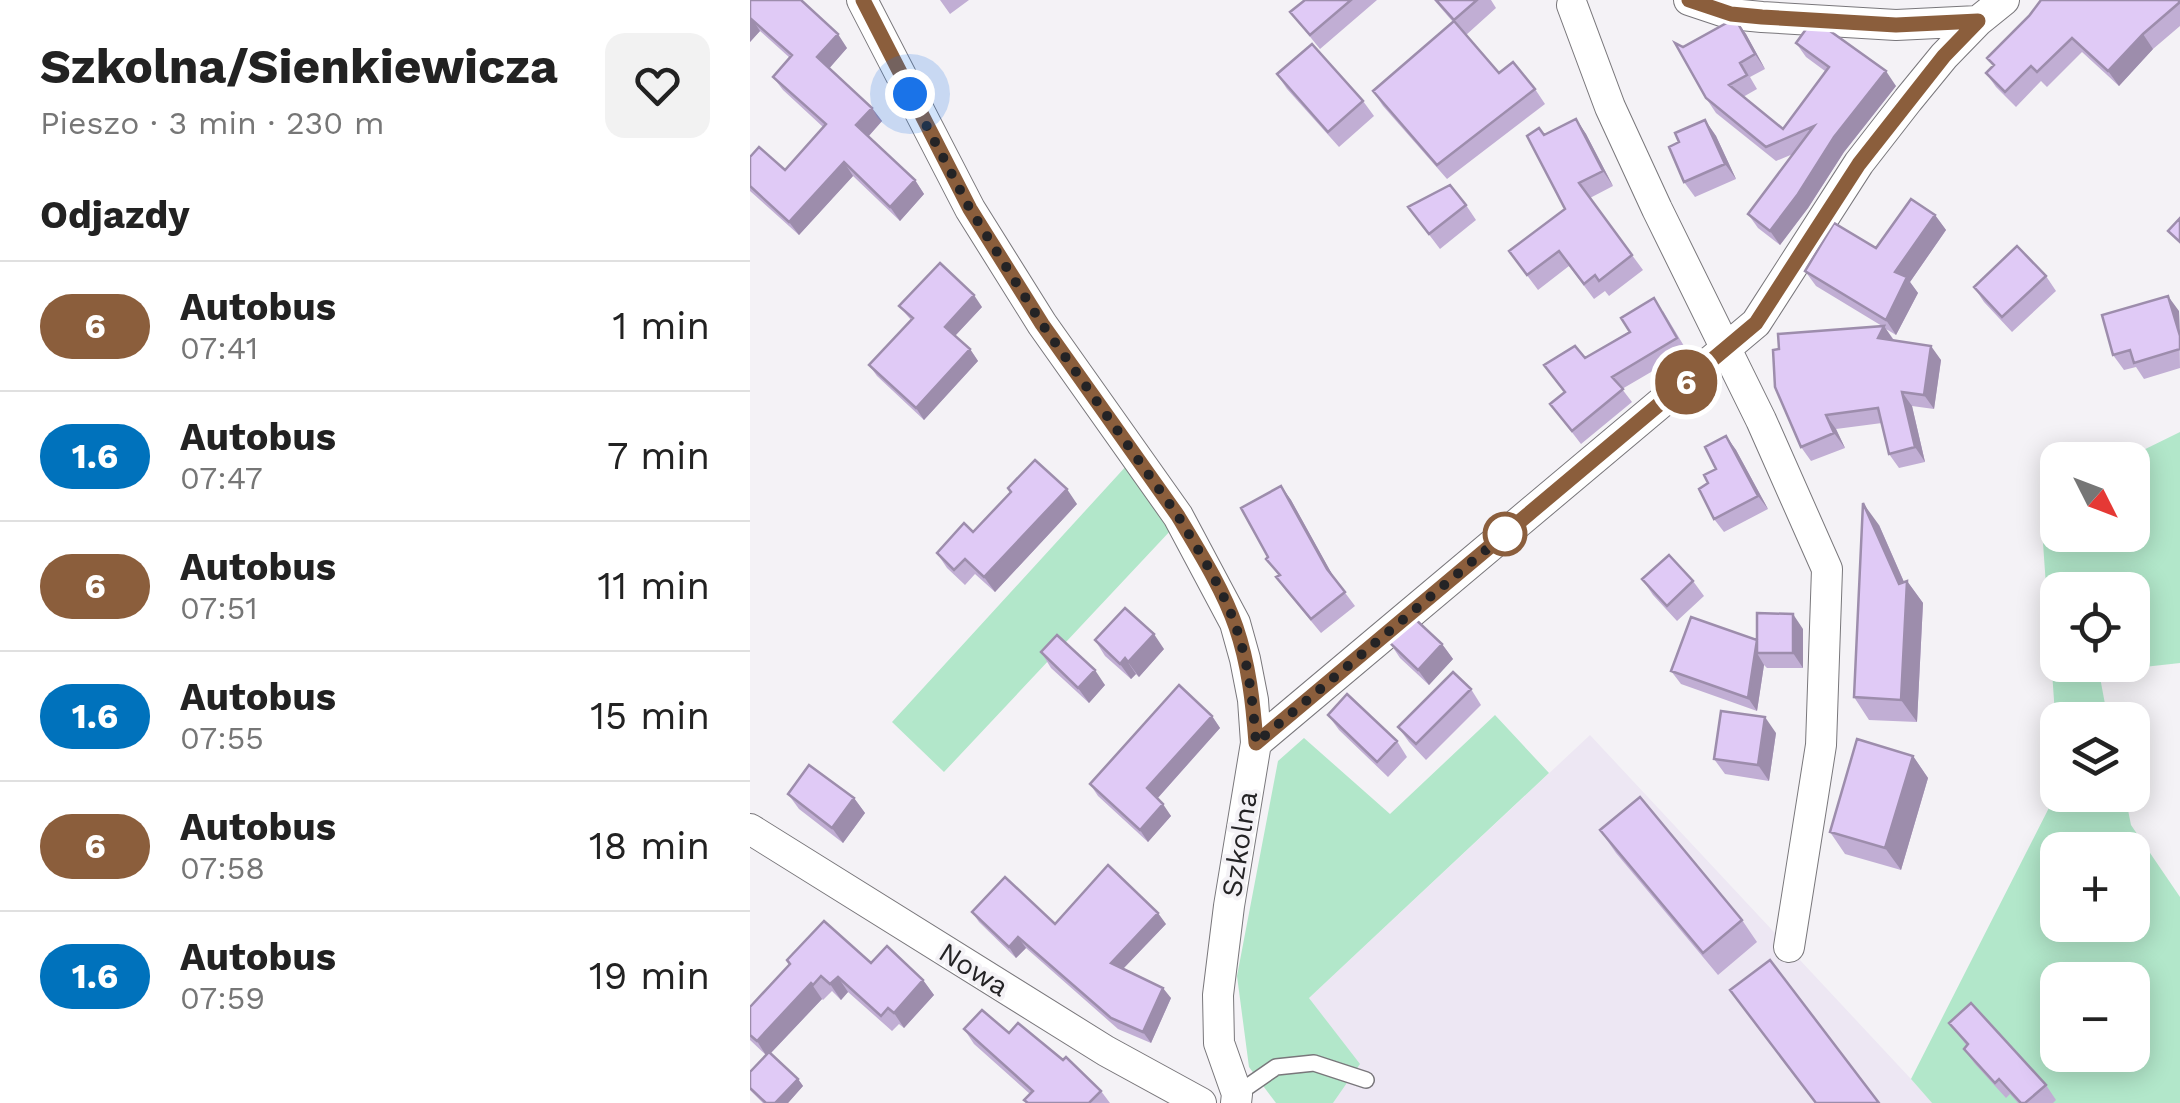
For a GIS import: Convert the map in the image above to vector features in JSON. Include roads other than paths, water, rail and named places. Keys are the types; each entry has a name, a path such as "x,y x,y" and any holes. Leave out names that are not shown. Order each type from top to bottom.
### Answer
{"street":[{"name":"Szkolna","path":"862,0 970,209 1042,324 1178,516 1235,623 1253,700 1256,743 1218,995 1219,1043 1239,1100"},
{"path":"1689,0 1731,14 1762,17 1896,25 1978,21"},
{"path":"1256,743 1756,323 1859,164 1944,56 2004,0"},
{"path":"1570,2 1610,107 1727,348 1827,569 1821,744 1789,946"},
{"name":"Nowa","path":"750,829 1106,1051 1204,1103 1239,1100"}],"lane":[{"path":"1239,1100 1276,1066 1314,1064 1366,1080"}]}
